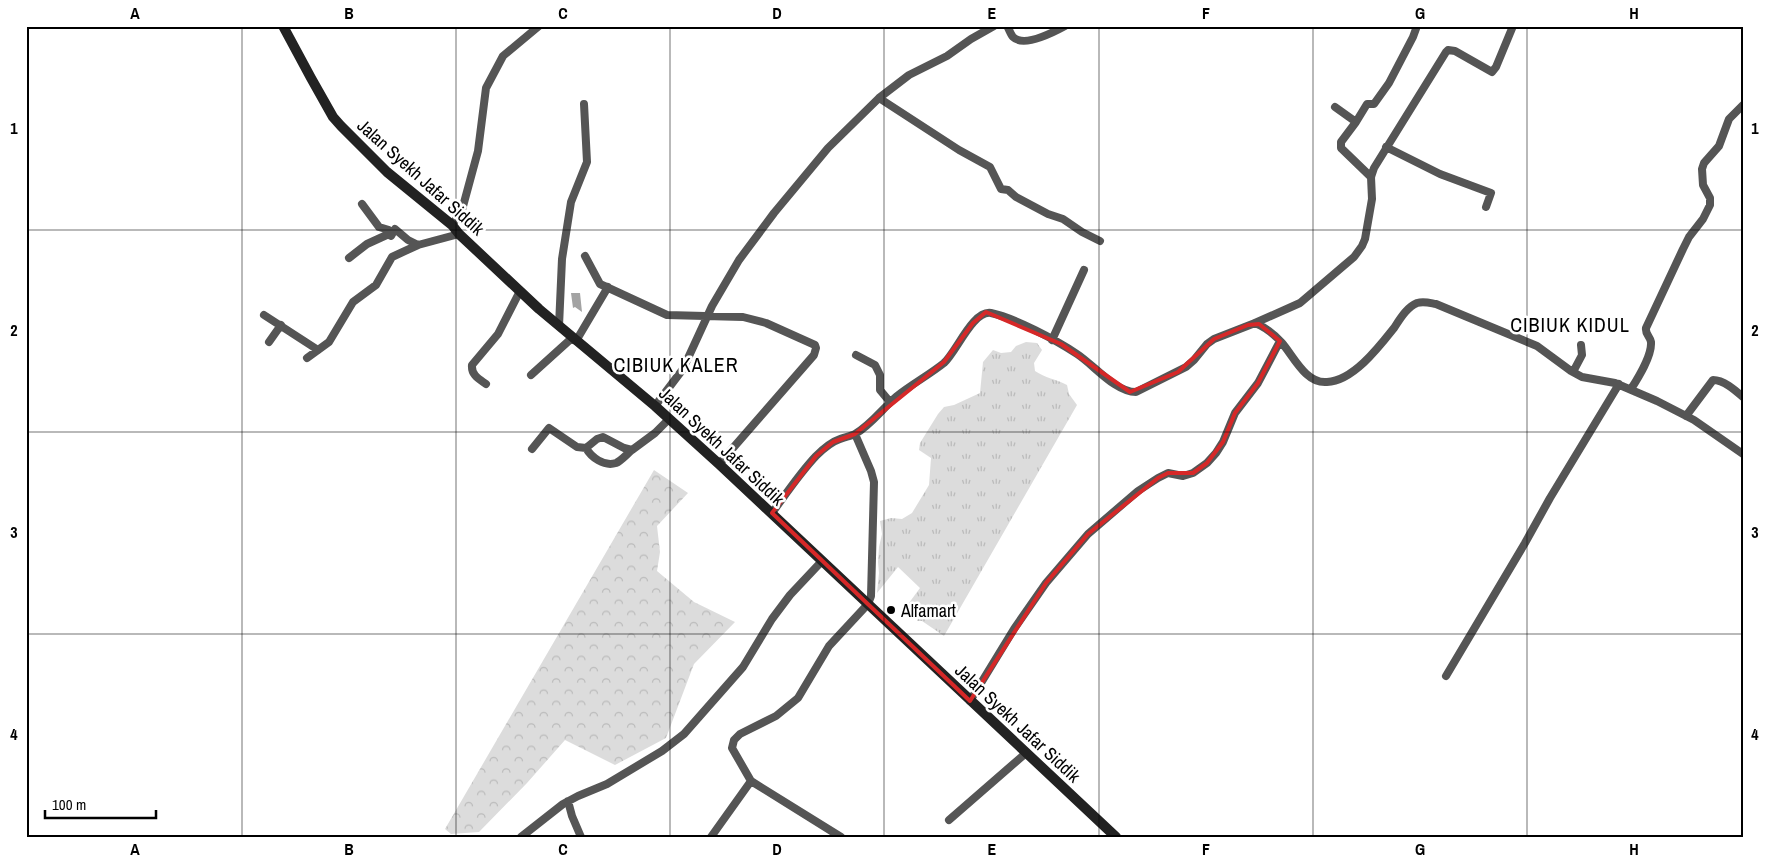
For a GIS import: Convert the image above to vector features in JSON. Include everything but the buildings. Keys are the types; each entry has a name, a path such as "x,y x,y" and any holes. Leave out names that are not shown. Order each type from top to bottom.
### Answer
{"main road":[{"name":"Jalan Syekh Jafar Siddik","path":"283,26 315,85 341,126 387,172 452,225 459,234 559,326 655,406 719,464 1113,836"}],"street":[{"path":"452,225 462,210 478,151 486,88 503,56 539,26"},
{"path":"655,406 682,369 707,315 739,260 774,213 828,148 879,98 908,75 947,56 994,26"},
{"path":"1008,26 1013,37 1020,41 1028,41 1053,33 1065,26"},
{"path":"1371,177 1341,148 1341,142 1367,104 1374,104 1388,84 1413,37 1416,26"},
{"path":"772,513 816,456 833,442 855,434 890,402 944,362 957,348 972,323 986,312 999,315 1052,340 1078,354 1120,388 1136,392 1186,367 1206,344 1214,339 1255,323 1304,300 1358,253 1365,239 1372,199 1371,177 1378,160 1448,50 1455,51 1492,72 1496,67 1513,26"},
{"path":"879,98 959,150 990,167 1001,189 1008,190 1016,197 1048,214 1063,218 1082,232 1100,241"},
{"path":"559,326 562,259 571,202 587,162 584,104"},
{"path":"1631,389 1651,346 1646,328 1686,243 1703,219 1710,205 1710,198 1703,185 1702,169 1704,163 1719,146 1729,119 1743,105"},
{"path":"1335,107 1356,122"},
{"path":"1386,147 1440,174 1491,193 1486,207"},
{"path":"362,204 379,227 386,228 391,233 391,236 395,229 408,240 418,245"},
{"path":"349,258 367,244 391,233"},
{"path":"307,358 331,340 357,298 376,285 392,257 418,245 459,234"},
{"path":"584,256 600,284 671,316 737,316 757,320 812,343 816,348 814,355 719,464"},
{"path":"1052,340 1084,270"},
{"path":"531,375 574,339 608,287"},
{"path":"486,384 475,376 472,365 498,334 520,291"},
{"path":"1255,323 1280,341 1310,376 1323,382 1336,381 1352,372 1366,359 1415,304 1424,302 1436,304 1527,341 1552,355 1573,372 1587,379 1619,384 1631,389 1686,416 1743,454"},
{"path":"264,315 318,350"},
{"path":"269,342 281,325"},
{"path":"970,700 1014,629 1046,583 1088,534 1138,491 1158,478 1168,473 1183,476 1194,473 1212,458 1224,442 1235,413 1258,383 1280,341"},
{"path":"1573,372 1582,355 1581,345"},
{"path":"856,355 875,365 880,375 881,392 890,402"},
{"path":"1686,416 1713,380 1717,380 1732,388 1743,397"},
{"path":"1446,676 1619,384"},
{"path":"586,448 589,455 598,460 609,464 617,463 655,433 669,419"},
{"path":"532,449 549,428 576,446 586,448"},
{"path":"841,837 751,781 732,748 734,740 740,734 776,716 794,702 801,694 829,646 868,604 872,590 874,482 855,434"},
{"path":"586,448 599,437 604,437 632,450"},
{"path":"521,837 568,801 607,784 662,751 684,734 743,667 772,619 790,595 822,561"},
{"path":"949,820 1026,753"},
{"path":"711,837 751,781"},
{"path":"568,801 572,816 582,837"}],"highlighted area":[{"path":"986,312 1061,344 1130,392 1178,372 1214,339 1248,325 1259,324 1280,341 1258,383 1235,413 1223,442 1207,463 1193,473 1168,473 1158,478 1088,534 1046,583 970,701 772,513 816,456 833,442 855,434 944,362 973,323"}],"green space":[{"path":"1026,342 1037,343 1042,350 1034,363 1035,371 1067,385 1069,394 1077,405 944,636 922,621 917,621 919,615 913,610 909,614 903,611 920,588 898,567 877,593 879,547 882,534 880,521 891,518 902,519 912,513 929,485 931,458 919,450 920,443 938,414 944,407 954,405 980,393 983,362 993,350 1001,353 1011,352 1016,346"},
{"path":"654,470 688,493 657,526 660,552 657,571 694,602 735,622 694,664 666,738 615,765 565,740 527,783 479,832 451,834 445,829"}],"shaded area":[{"path":"571,293 580,293 582,312 575,307 573,308"}],"place":[{"name":"Alfamart","path":"891,610"}],"district":[{"name":"CIBIUK KIDUL","path":"1570,324"},
{"name":"CIBIUK KALER","path":"676,364"}]}
